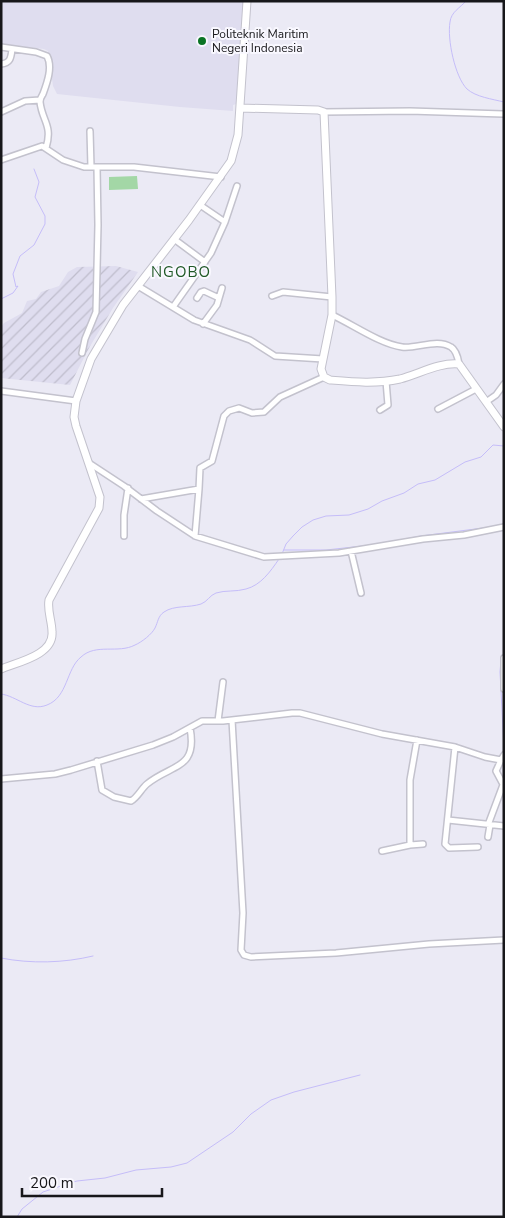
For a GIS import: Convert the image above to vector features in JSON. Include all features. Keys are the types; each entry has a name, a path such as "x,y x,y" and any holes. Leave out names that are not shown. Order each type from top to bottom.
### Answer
{"main road":[{"path":"1,669 38,654 45,650 52,640 48,607 49,600 97,512 100,503 100,497 74,417 76,401 79,397 86,370 123,305 200,205 231,161 238,135 248,1"},
{"path":"240,108 318,110 324,112 332,297 332,314 321,370 324,377 330,380 351,382 386,381 448,364 459,364 504,427"}],"street":[{"path":"1,47 36,52 47,56 50,64 49,72 40,100 48,128 49,136 46,148"},
{"path":"1,64 10,61 12,48"},
{"path":"1,112 25,101 40,100"},
{"path":"324,112 410,111 503,114"},
{"path":"82,353 85,339 96,312 98,225 90,131"},
{"path":"1,160 38,146 46,148 63,160 77,166 134,166 220,177"},
{"path":"173,307 211,253 226,222 237,186"},
{"path":"200,205 226,222"},
{"path":"174,239 205,262"},
{"path":"138,286 194,320 250,340 275,356 323,359"},
{"path":"203,324 217,305 222,288"},
{"path":"197,298 204,291 219,298"},
{"path":"272,296 285,292 332,297"},
{"path":"332,314 391,345 403,348 434,344 451,346 455,350 459,364"},
{"path":"195,536 200,468 212,461 222,421 227,413 239,408 252,413 264,412 280,397 324,377"},
{"path":"380,410 388,405 386,381"},
{"path":"486,402 496,395 504,384"},
{"path":"438,409 476,389"},
{"path":"1,391 76,401"},
{"path":"88,462 128,488 157,512 195,536 270,558 351,551 423,538 464,535 504,527"},
{"path":"124,536 124,514 128,488"},
{"path":"141,499 199,489"},
{"path":"351,551 361,593"},
{"path":"504,658 504,689"},
{"path":"218,721 223,682"},
{"path":"1,778 55,774 153,745 173,737 202,721 300,713 382,734 455,747 485,757 502,757 496,771 503,786 489,825 488,837"},
{"path":"232,720 243,913 241,950 244,955 250,957 294,955 504,940"},
{"path":"97,761 102,790 114,798 131,801 148,782 188,757 192,744 190,728"},
{"path":"410,845 410,780 417,740"},
{"path":"455,747 445,840 447,847 478,847"},
{"path":"448,820 504,826"},
{"path":"382,851 423,844"}],"shaded area":[{"name":"Politeknik Maritim Negeri Indonesia","path":"1,1 250,1 243,102 233,105 233,111 57,94 53,86 48,51 1,44"},
{"path":"116,266 138,272 113,308 70,385 1,378 1,327 4,323 22,313 27,301 36,299 41,292 59,286 68,272 77,267"}],"green space":[{"path":"137,176 138,189 109,190 109,177"}],"waterway":[{"path":"466,1 454,13 449,29 451,48 459,76 471,92 504,102"},
{"path":"1,299 13,293 18,286 16,287 13,274 20,256 34,245 45,224 45,216 35,197 39,182 34,169"},
{"path":"282,554 286,544 293,536 313,520 326,516 349,515 368,509 382,501 404,493 418,484 435,480 465,462 481,457 493,445 504,446"},
{"path":"497,526 504,524"},
{"path":"379,544 421,536 491,527"},
{"path":"284,550 326,550 372,545"},
{"path":"1,694 35,707 47,705 59,696 72,668 87,653 93,650 122,649 135,645 152,633 159,617 164,612 172,608 201,604 216,593 251,587 265,577 279,559"},
{"path":"501,660 504,748"},
{"path":"1,958 47,962 93,956"},
{"path":"17,1217 22,1209 43,1192 64,1185 77,1181 105,1178 136,1170 171,1167 187,1163 233,1132 251,1114 271,1100 360,1075"}],"place":[{"name":"Politeknik Maritim Negeri Indonesia","path":"202,41"}],"district":[{"name":"NGOBO","path":"181,272"}]}
